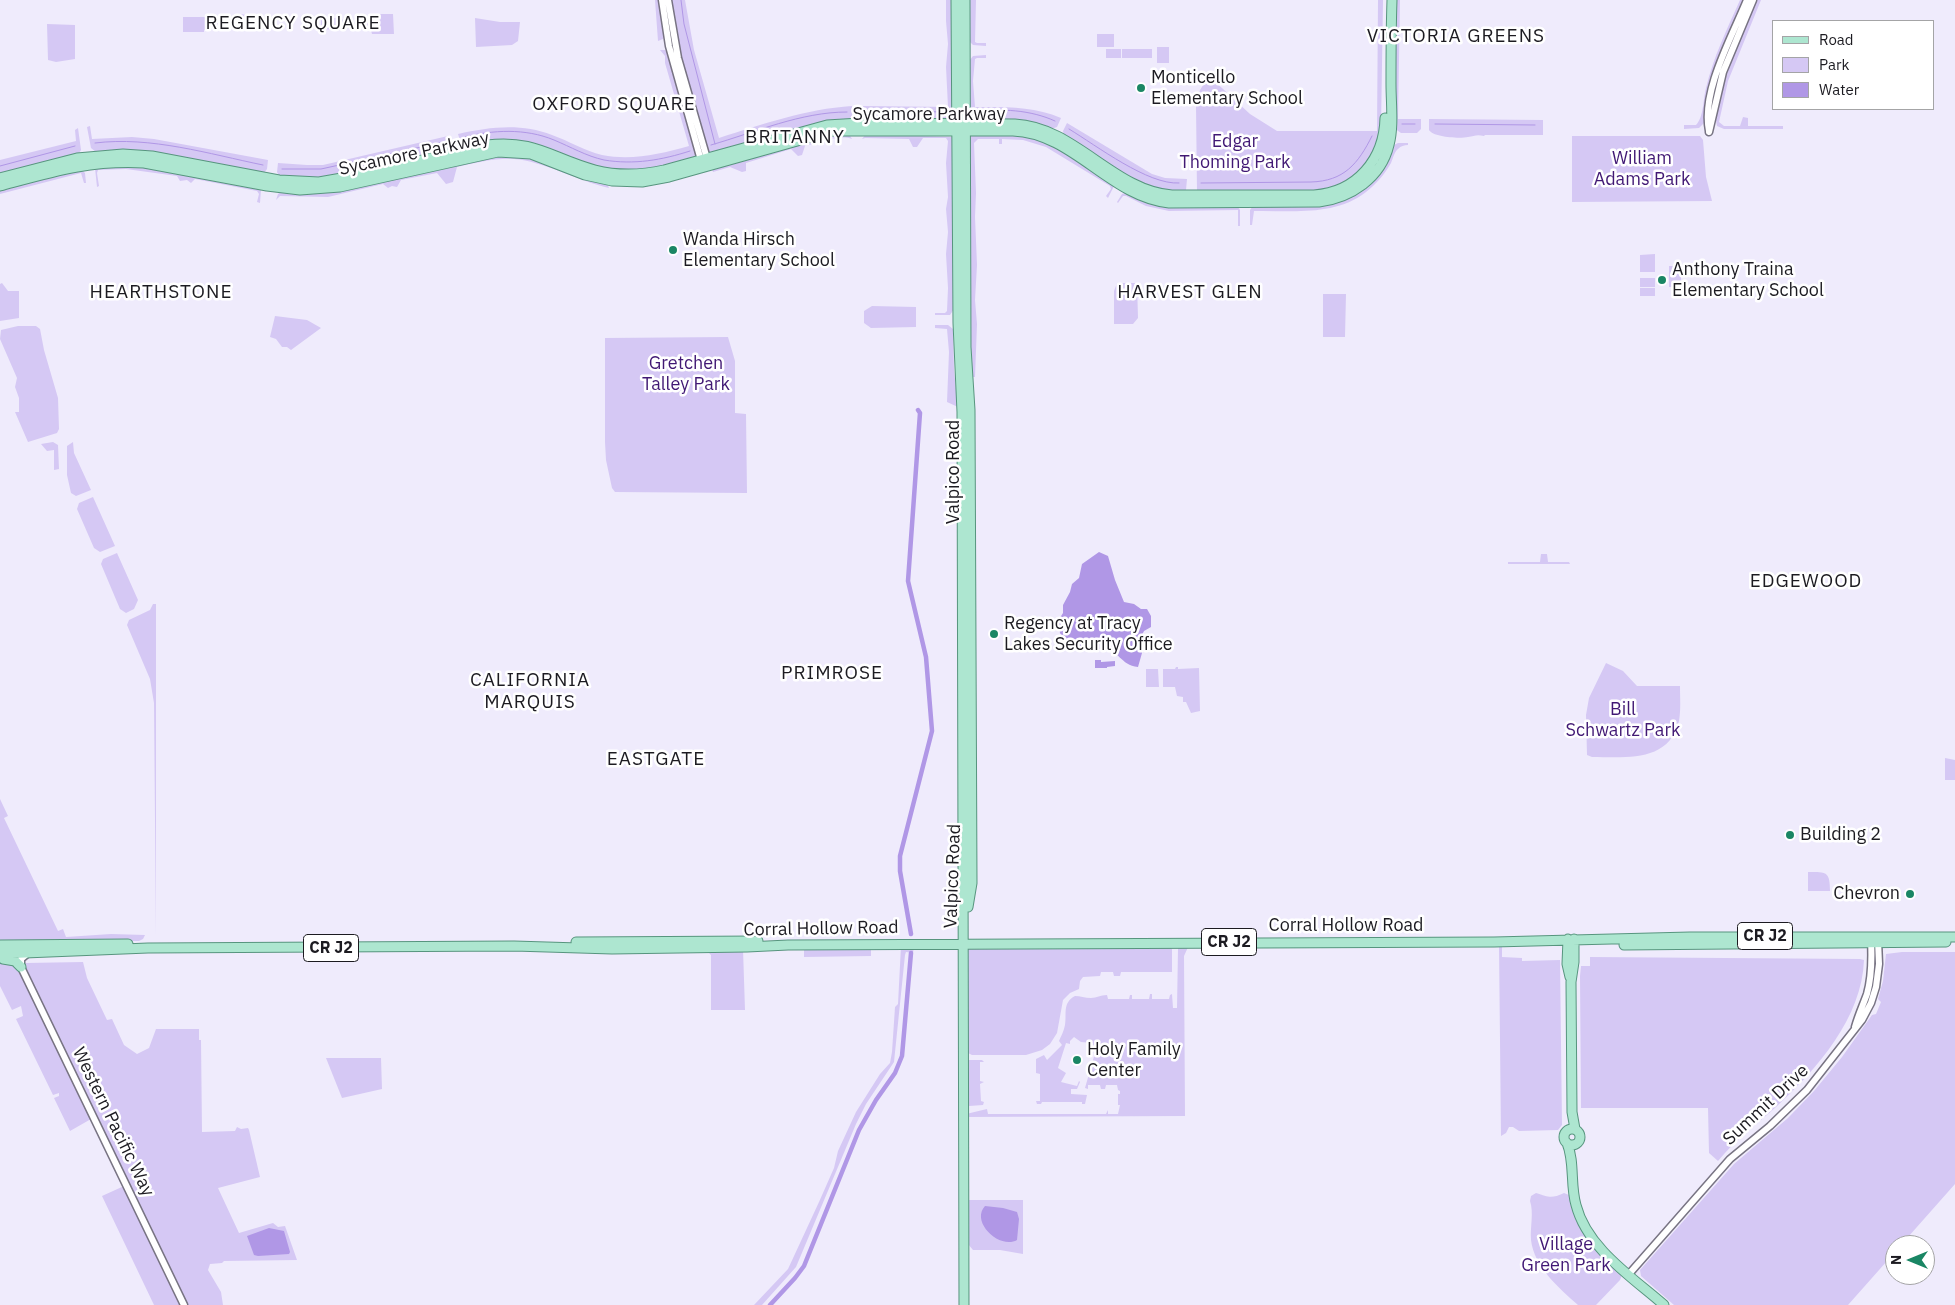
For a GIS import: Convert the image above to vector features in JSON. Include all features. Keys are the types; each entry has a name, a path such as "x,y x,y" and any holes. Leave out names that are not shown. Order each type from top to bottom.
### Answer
{"main road":[{"name":"Valpico Road","path":"956,0 961,127"},
{"name":"Valpico Road","path":"965,0 958,318 962,412 964,1109 967,1230 965,1305"},
{"name":"Sycamore Parkway","path":"961,127 1015,124 1039,128 1056,135 1140,187 1165,195 1314,195 1337,191 1364,174 1374,160 1382,141 1385,121 1386,0"},
{"name":"Sycamore Parkway","path":"0,186 77,166 111,162 144,162 267,186 300,190 340,187 498,152 531,154 585,175 616,181 652,180 827,125 860,123 961,127 1036,135 1054,143 1134,193 1162,202 1314,203 1338,198 1353,192 1367,181 1380,166 1389,146 1391,130 1392,0"},
{"name":"Sycamore Parkway","path":"0,178 77,158 124,154 152,156 279,180 319,182 487,145 504,144 537,148 589,168 614,174 649,173 705,162"},
{"name":"Corral Hollow Road","path":"43,949 514,946 531,943 596,941 744,941 788,944 1494,942 1526,946 1571,942 1690,937 1955,942"},
{"name":"Corral Hollow Road","path":"1875,940 1955,937"},
{"path":"1571,942 1568,969 1571,982 1572,1112 1571,1130 1563,1137 1572,1143"},
{"name":"CR J2","path":"0,944 43,949"},
{"name":"CR J2","path":"0,954 27,954 43,949"},
{"path":"0,960 13,960 21,967"},
{"path":"1571,1130 1580,1135 1572,1143 1572,1161 1573,1195 1582,1222 1596,1243 1664,1305"}],"street":[{"path":"662,0 670,46 705,162"},
{"path":"668,0 677,52 705,162"},
{"path":"1747,0 1715,78 1708,111 1709,132 1723,72 1753,0"},
{"name":"Summit Drive","path":"1628,1274 1730,1159 1770,1126 1807,1090 1862,1020 1871,1003 1876,987 1879,964 1875,940"},
{"path":"21,967 21,959 27,954"},
{"name":"Western Pacific Way","path":"21,967 184,1305"}],"green space":[{"path":"655,0 660,0 665,35 663,39 658,41"},
{"path":"671,0 685,0 694,50 719,138 818,110 852,106 852,117 848,120 710,153 707,149 682,59"},
{"path":"946,0 952,0 952,118 949,120 865,119 862,114 862,106 948,107"},
{"path":"969,0 976,0 975,42 986,43 986,46 973,45 969,41"},
{"name":"Edgar Thoming Park","path":"1378,0 1383,0 1381,128 1374,154 1351,180 1325,191 1197,191 1196,106 1200,90 1209,76 1250,114 1277,131 1377,131"},
{"path":"1395,0 1400,0 1398,119 1421,119 1421,129 1417,133 1401,133 1394,128"},
{"path":"1740,0 1744,0 1706,107 1704,123 1699,128 1684,129 1684,125 1696,125 1699,122 1712,66"},
{"path":"1756,0 1761,0 1728,81 1719,122 1724,126 1740,126 1743,117 1748,118 1748,126 1783,126 1783,129 1724,129 1717,126 1718,105 1732,59"},
{"path":"234,14 256,15 256,25 232,26 229,18"},
{"path":"372,14 393,14 394,34 372,34 371,30 353,25 353,23 372,18"},
{"path":"183,17 204,17 220,20 220,23 204,30 204,32 183,32"},
{"path":"341,18 344,21 344,27 340,30 321,29 321,19"},
{"path":"475,18 500,22 520,22 518,41 512,45 476,47"},
{"path":"47,24 75,25 75,59 56,62 48,60"},
{"path":"1097,34 1114,34 1114,47 1097,47"},
{"path":"1157,47 1169,47 1169,63 1157,63"},
{"path":"1106,49 1121,49 1121,58 1106,58"},
{"path":"1122,49 1152,49 1152,58 1122,58"},
{"path":"660,50 665,50 669,54 696,154 695,158 661,168 621,171 590,165 547,148 464,147 461,144 458,134 505,127 540,131 596,153 613,157 646,156 689,146 665,63 665,56"},
{"path":"986,55 986,58 975,59 973,81 975,107 1019,108 1040,111 1061,118 1057,127 1051,129 972,120 970,117 969,61 973,56"},
{"path":"1429,119 1543,120 1543,135 1477,135 1453,138 1431,132 1429,130"},
{"path":"1067,123 1152,174 1165,178 1187,179 1186,190 1182,193 1142,185 1064,135 1063,131"},
{"path":"90,126 92,139 132,137 154,139 268,160 267,169 264,173 96,152 91,148 87,127"},
{"path":"78,128 81,150 78,155 0,175 0,160 76,141 75,130"},
{"path":"836,134 849,134 852,139 835,138 805,146 802,155 798,156 791,149 746,163 746,171 742,172 730,167 713,172 711,167"},
{"path":"866,134 952,137 954,309 950,315 935,315 935,313 945,313 947,311 946,254 948,232 946,209 948,197 946,163 948,141 946,138 923,138 917,147 913,147 909,139 862,139"},
{"path":"972,135 1026,135 1052,145 1114,186 1108,198 1106,196 1111,189 1110,186 1046,147 1023,140 1002,139 1002,144 999,144 999,139 978,139 974,143 977,265 975,377 970,377 969,139"},
{"path":"448,136 451,147 448,151 322,179 279,176 277,172 278,163 323,165"},
{"name":"William Adams Park","path":"1572,136 1700,136 1703,140 1706,177 1712,201 1572,202"},
{"path":"1398,143 1408,143 1408,145 1401,146 1397,150 1389,167 1380,179 1354,200 1326,209 1254,211 1252,225 1250,225 1250,210 1253,206 1352,195 1392,146"},
{"path":"521,155 607,184 609,188 537,163 514,159 499,159 457,167 453,182 446,184 437,173 401,180 397,187 392,186 388,188 383,184 328,197 280,196 276,200 278,194 282,191 482,157"},
{"path":"135,165 261,189 260,203 257,202 259,194 257,191 195,179 191,183 187,180 180,181 177,176 126,169 98,170 99,186 97,187 95,168"},
{"path":"82,170 85,173 86,183 84,183 81,173 0,194 0,189"},
{"path":"1127,192 1238,207 1240,210 1240,226 1238,226 1238,210 1169,211 1146,206 1126,196 1123,196 1118,203 1122,194"},
{"path":"1655,254 1655,272 1640,272 1640,255"},
{"path":"1669,266 1681,266 1681,287 1669,287"},
{"path":"1640,278 1655,278 1655,287 1640,287"},
{"path":"2,283 8,291 19,291 19,318 0,321 0,284"},
{"path":"1117,283 1137,283 1138,318 1133,324 1114,324 1114,291"},
{"path":"1640,288 1655,288 1655,296 1640,296"},
{"path":"1323,294 1346,294 1345,337 1323,337"},
{"path":"872,306 916,307 916,327 871,328 864,323 864,311"},
{"path":"275,316 307,320 321,328 291,350 287,347 282,347 276,339 270,337"},
{"path":"935,325 948,325 953,329 954,370 958,407 947,402 949,352 947,329 935,328"},
{"path":"18,326 36,326 40,329 58,398 59,429 57,433 28,442 15,412 19,412 19,398 15,387 17,378 0,339 1,330"},
{"name":"Gretchen Talley Park","path":"728,337 735,361 735,413 746,414 747,493 615,492 612,488 606,460 605,338"},
{"path":"53,442 58,445 59,469 54,470 54,450 47,451 41,444"},
{"path":"73,442 74,453 91,490 76,496 71,493 67,475 67,446"},
{"path":"93,497 115,546 100,552 94,548 77,509 79,503"},
{"path":"117,553 138,600 134,609 126,613 120,609 101,564 103,559"},
{"path":"1541,554 1547,554 1548,562 1569,562 1570,564 1508,564 1508,562 1540,562"},
{"path":"153,604 156,604 156,936 154,703 150,679 127,625 129,620 150,610"},
{"name":"Bill Schwartz Park","path":"1606,663 1623,671 1637,686 1680,686 1679,721 1674,735 1656,751 1631,757 1592,757 1587,755 1586,715 1589,698"},
{"path":"1176,667 1178,669 1199,668 1200,711 1191,713 1186,702 1183,702 1183,697 1177,696 1175,687 1163,687 1163,669 1175,669"},
{"path":"1146,669 1158,669 1159,687 1146,687"},
{"path":"1945,758 1955,760 1955,780 1945,780"},
{"path":"0,799 8,816 4,818 58,931 63,929 66,937 111,934 145,935 143,939 139,941 0,942"},
{"path":"1808,872 1826,874 1829,880 1830,891 1808,891"},
{"path":"1170,945 1172,949 1172,972 1121,972 1120,976 1114,976 1113,972 1101,972 1100,976 1083,977 1080,981 1079,989 1070,993 1063,1000 1057,1033 1050,1044 1042,1050 1026,1055 972,1055 966,1052 966,951 969,948"},
{"path":"1180,945 1189,945 1184,956 1185,1116 966,1117 966,1114 987,1109 988,1114 1106,1114 1108,1110 1108,1114 1118,1114 1120,1105 1118,1105 1118,1094 1120,1094 1120,1091 1117,1085 1106,1085 1105,1089 1101,1089 1100,1085 1088,1085 1088,1089 1085,1088 1095,1053 1092,1051 1094,1049 1093,1043 1081,1042 1074,1037 1070,1044 1066,1043 1058,1068 1066,1073 1061,1082 1077,1086 1080,1082 1077,1089 1071,1089 1071,1094 1087,1095 1085,1104 1082,1104 1082,1102 1042,1102 1037,1104 1036,1101 1040,1101 1040,1074 1036,1073 1036,1059 1044,1055 1047,1060 1062,1045 1059,1041 1065,1027 1067,1005 1075,996 1095,998 1107,995 1108,999 1129,999 1130,995 1132,995 1132,999 1149,999 1150,994 1152,994 1152,999 1169,999 1172,994 1173,1008 1177,1008 1178,949"},
{"path":"1499,945 1502,945 1502,957 1522,958 1522,961 1560,960 1562,1125 1558,1130 1519,1131 1509,1127 1506,1133 1501,1136"},
{"path":"901,946 914,946 913,953 906,952 905,955 894,1062 866,1104 856,1124 796,1267 762,1305 754,1305 788,1269 834,1168 838,1151 856,1112 880,1074 890,1063 895,1007 898,1004"},
{"path":"804,947 871,947 871,956 804,957"},
{"path":"743,949 745,1010 711,1010 711,955 708,952"},
{"path":"1902,952 1955,952 1955,1184 1910,1235 1885,1235 1885,1263 1848,1305 1674,1305 1641,1276 1640,1270 1734,1164 1788,1118 1814,1091 1842,1057 1872,1015 1876,1014 1881,1002 1878,999 1883,981 1886,954"},
{"path":"1590,957 1864,960 1855,1002 1835,1041 1807,1076 1718,1161 1709,1153 1708,1108 1581,1108 1580,976 1581,966 1590,966"},
{"path":"83,962 87,978 107,1020 112,1019 124,1045 137,1054 149,1048 156,1029 199,1029 199,1040 201,1040 202,1132 235,1131 237,1127 241,1129 248,1128 249,1130 260,1177 218,1188 239,1233 273,1223 278,1227 285,1226 297,1260 224,1261 222,1263 210,1264 208,1270 221,1292 223,1305 186,1305 24,968 26,963"},
{"path":"0,963 14,963 19,968 91,1119 70,1131 54,1098 59,1096 59,1093 53,1095 16,1019 23,1016 21,1006 12,1010 0,986"},
{"path":"326,1058 381,1058 382,1089 342,1098"},
{"path":"969,1060 982,1060 984,1062 980,1062 980,1081 984,1082 980,1084 983,1105 969,1106 966,1103 966,1062"},
{"path":"124,1186 181,1305 154,1305 102,1196"},
{"name":"Village Green Park","path":"1536,1193 1550,1197 1564,1193 1569,1195 1576,1218 1586,1237 1622,1275 1620,1280 1596,1305 1578,1305 1548,1276 1537,1259 1531,1240 1532,1210 1530,1201 1531,1196"},
{"path":"968,1200 1023,1200 1023,1254 1000,1250 973,1250 968,1244"}],"water":[{"path":"1099,552 1108,556 1124,602 1134,604 1141,609 1147,609 1151,616 1151,627 1144,631 1140,639 1142,653 1138,667 1131,665 1107,649 1091,651 1079,646 1074,640 1064,639 1060,633 1058,621 1063,613 1063,605 1072,584 1079,578 1082,564"},
{"path":"1095,660 1101,660 1101,662 1115,661 1115,666 1095,668"},
{"path":"985,1206 1017,1212 1019,1219 1017,1240 1003,1241 989,1233 981,1219 981,1212"},
{"path":"269,1228 284,1231 289,1254 254,1255 247,1236"}],"waterway":[{"path":"681,0 684,24 715,144"},
{"path":"974,112 995,110 1026,112 1055,121"},
{"path":"867,111 948,112"},
{"path":"711,145 796,119 813,115 847,112"},
{"path":"1402,124 1415,124"},
{"path":"1435,124 1535,125"},
{"path":"1069,129 1138,171 1153,178 1179,183"},
{"path":"464,137 509,131 532,133 591,156 604,160 626,162 648,161 690,151"},
{"path":"1201,183 1323,181 1349,169 1361,155 1372,136"},
{"path":"95,143 116,141 159,144 263,165"},
{"path":"282,169 321,169 444,142"},
{"path":"0,166 75,146"},
{"path":"911,934 900,871 900,856 932,731 926,657 908,581 920,413 918,410"},
{"path":"770,1305 804,1266 859,1130 876,1100 895,1073 902,1056 911,953"}],"place":[{"name":"Monticello Elementary School","path":"1141,88"},
{"name":"Wanda Hirsch Elementary School","path":"673,250"},
{"name":"Anthony Traina Elementary School","path":"1662,280"},
{"name":"Regency at Tracy Lakes Security Office","path":"994,634"},
{"name":"Building 2","path":"1790,835"},
{"name":"Chevron","path":"1910,894"},
{"name":"Holy Family Center","path":"1077,1060"}],"district":[{"name":"REGENCY SQUARE","path":"293,24"},
{"name":"VICTORIA GREENS","path":"1456,37"},
{"name":"OXFORD SQUARE","path":"614,105"},
{"name":"BRITANNY","path":"795,138"},
{"name":"HEARTHSTONE","path":"161,293"},
{"name":"HARVEST GLEN","path":"1190,293"},
{"name":"EDGEWOOD","path":"1806,582"},
{"name":"PRIMROSE","path":"832,674"},
{"name":"CALIFORNIA MARQUIS","path":"530,692"},
{"name":"EASTGATE","path":"656,760"}]}
